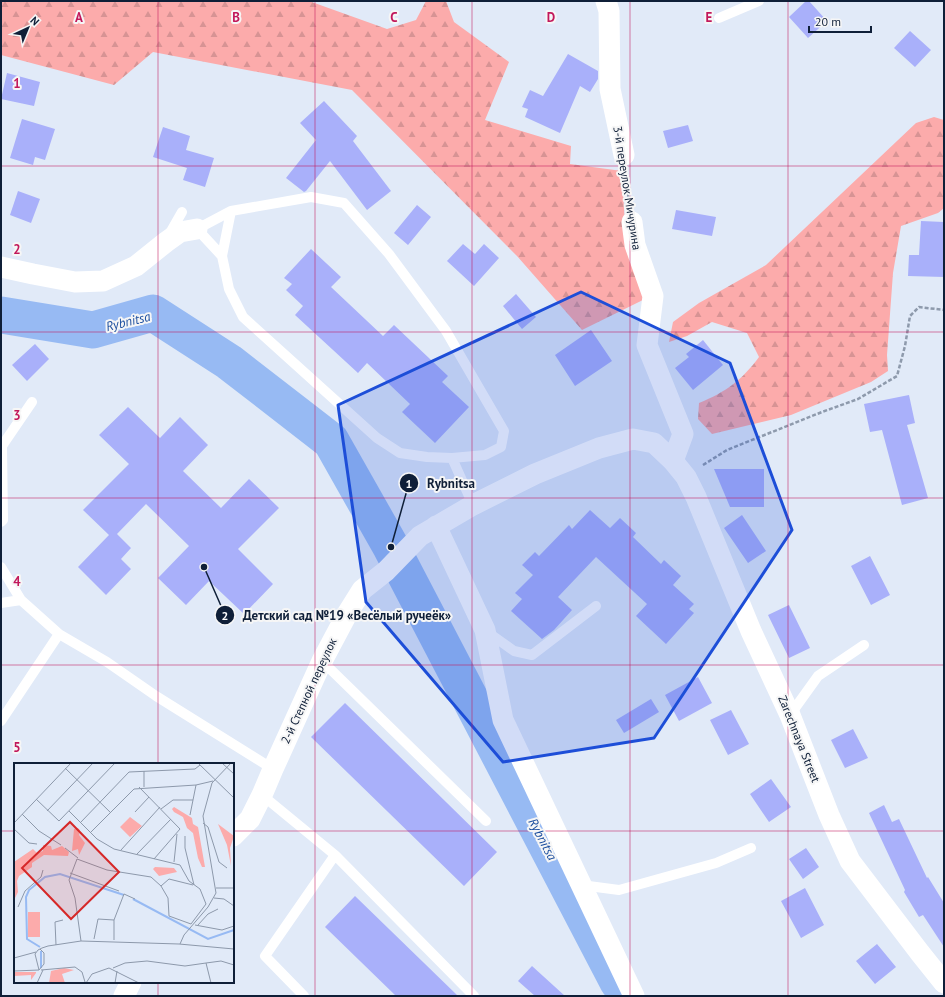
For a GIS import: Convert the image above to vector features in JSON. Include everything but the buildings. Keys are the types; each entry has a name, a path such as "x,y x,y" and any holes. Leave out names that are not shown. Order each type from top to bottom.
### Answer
{"street":[{"name":"3-й переулок Мичурина","path":"606,1 609,11 610,89 624,155"},
{"name":"3-й переулок Мичурина","path":"632,222 635,245 653,296 647,345 683,434 673,461"},
{"path":"1,267 76,282 103,282 136,266 180,232 197,229"},
{"name":"Zarechnaya Street","path":"472,506 535,474 599,448 633,439 654,443 673,461 686,477 751,631 790,715 829,815 850,861 944,983"},
{"name":"2-й Степной переулок","path":"234,835 250,819 322,661 347,614 362,590 428,531 472,506"},
{"path":"428,531 485,630 503,720 634,996"},
{"path":"124,996 130,983"}],"lane":[{"path":"719,18 758,1"},
{"path":"222,256 197,229 231,211 311,197 344,203 389,254 446,331 504,431 501,448 485,455 452,458 427,457 400,453 377,438 244,317 229,289 222,256 231,211"},
{"path":"166,242 182,212"},
{"path":"1,522 3,520 2,446 32,402"},
{"path":"452,458 472,506"},
{"path":"1,568 21,600 60,634 107,662 156,696 272,769"},
{"path":"1,603 21,600"},
{"path":"485,630 514,651 532,655 596,606"},
{"path":"1,721 60,634"},
{"path":"790,715 818,676 864,645"},
{"path":"322,661 486,821"},
{"path":"262,795 335,855 474,996"},
{"path":"581,885 619,890 716,863 751,848"},
{"path":"304,996 265,956 335,855"}],"path":[{"name":"3-й переулок Мичурина","path":"624,155 632,222"},
{"path":"686,477 727,450 822,412 858,400 897,376 905,346 910,316 918,307 944,310"}],"highlighted area":[{"path":"581,292 730,363 792,530 654,738 503,762 366,602 338,405"}],"green space":[{"path":"1,1 309,1 387,29 416,20 426,1 446,1 454,22 509,62 485,120 571,146 570,164 622,171 626,245 645,299 582,330 517,256 352,90 153,52 114,85 1,55"},
{"path":"934,117 944,120 944,208 938,213 901,226 893,273 887,355 888,371 871,382 791,415 712,434 698,419 699,403 725,390 740,379 759,357 747,333 712,322 687,336 669,342 673,322 699,303 766,265 916,123"}],"waterway":[{"name":"Rybnitsa","path":"1,315 93,330 153,313 229,362 331,441 391,547 618,982"}],"place":[{"name":"Rybnitsa","path":"391,547"},
{"name":"Детский сад №19 «Весёлый ручеёк»","path":"204,567"}]}
